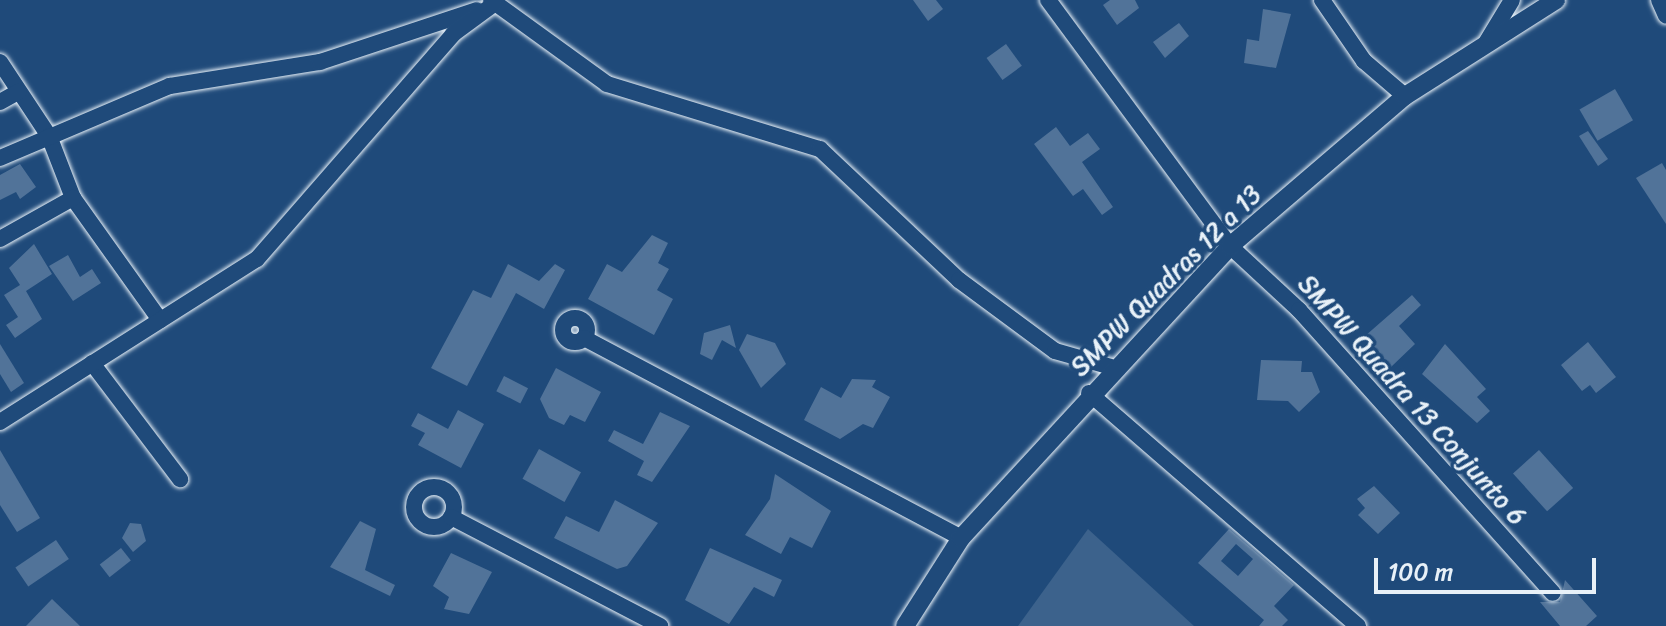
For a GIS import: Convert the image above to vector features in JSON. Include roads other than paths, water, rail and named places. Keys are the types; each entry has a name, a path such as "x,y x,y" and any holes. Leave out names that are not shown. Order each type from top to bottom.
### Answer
{"street":[{"name":"SMPW Quadra 13 Conjunto 6","path":"1048,0 1230,246 1299,310 1553,593"},
{"path":"1322,0 1364,61 1405,96"},
{"path":"1482,48 1512,0"},
{"name":"SMPW Quadras 12 a 13","path":"905,626 961,538 1111,367 1230,246 1405,96 1556,0"},
{"path":"1659,0 1666,16"},
{"path":"0,158 170,86 320,62 492,2"},
{"path":"0,422 257,259 453,34 492,2"},
{"path":"492,2 607,84 820,149 959,280 1055,351 1111,367"},
{"path":"0,62 49,136 73,198 160,320"},
{"path":"0,102 18,92"},
{"path":"0,239 73,198"},
{"path":"584,338 961,538"},
{"path":"92,363 180,479"},
{"path":"1089,393 1358,626"},
{"path":"451,517 660,626"}]}
